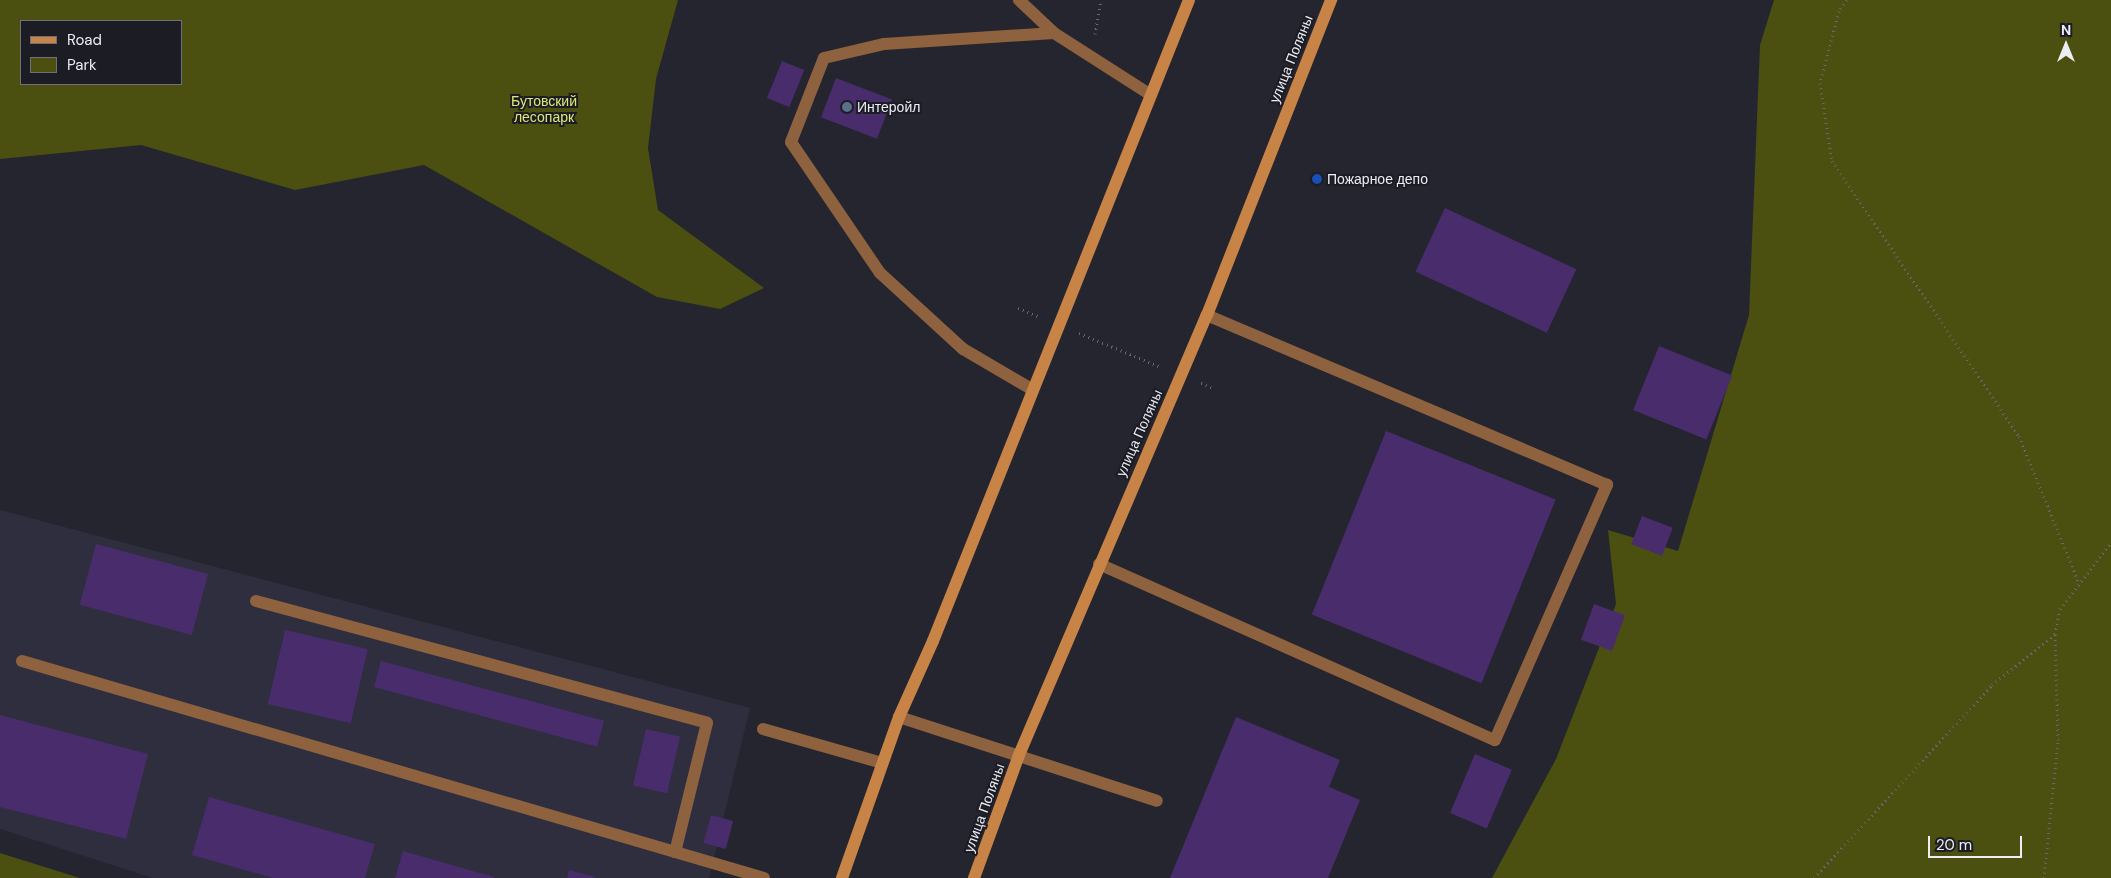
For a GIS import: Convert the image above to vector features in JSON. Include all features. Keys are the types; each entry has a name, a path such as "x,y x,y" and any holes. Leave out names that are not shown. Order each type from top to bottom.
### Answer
{"main road":[{"path":"842,878 899,717 936,632 1188,0"},
{"name":"улица Поляны","path":"976,877 1019,755 1207,315 1331,0"}],"lane":[{"path":"1019,0 1054,33 1151,94"},
{"path":"1033,390 963,349 880,273 791,142 824,58 884,44 1054,33"},
{"path":"1099,564 1495,740 1607,485 1207,315"},
{"path":"256,600 707,723 675,852"},
{"path":"22,661 764,878"},
{"path":"899,717 1157,801"},
{"path":"763,729 882,763"}],"path":[{"path":"1092,57 1101,0"},
{"path":"1847,0 1839,11 1820,83 1832,161 2019,436 2079,583"},
{"path":"1018,308 1213,388"},
{"path":"2044,878 2058,740 2055,634 2060,609 2111,542"},
{"path":"1814,878 1992,685 2055,634"}],"shaded area":[{"path":"0,510 750,708 709,878 153,878 0,829"}],"green space":[{"name":"Бутовский лесопарк","path":"0,0 678,0 656,79 648,148 658,210 764,288 720,309 657,297 424,165 295,190 141,145 0,159"},
{"path":"1774,0 2111,0 2111,878 1492,878 1556,759 1616,604 1608,530 1678,551 1749,315 1760,45"},
{"path":"0,853 80,878 0,878"}],"building":[{"path":"782,61 804,70 789,107 767,98"},
{"path":"836,78 892,100 877,139 821,117"},
{"path":"1445,208 1576,269 1547,333 1415,271"},
{"path":"1659,346 1732,376 1706,440 1633,410"},
{"path":"1386,431 1556,500 1482,683 1312,615"},
{"path":"1642,516 1673,528 1662,556 1631,544"},
{"path":"96,544 208,574 192,635 80,605"},
{"path":"1594,604 1625,615 1612,651 1581,640"},
{"path":"285,630 368,649 351,723 268,704"},
{"path":"381,661 604,721 597,747 374,687"},
{"path":"0,715 148,754 126,839 0,807"},
{"path":"1236,717 1340,760 1329,787 1360,800 1328,878 1170,878"},
{"path":"646,729 680,737 667,793 633,786"},
{"path":"1475,754 1512,770 1487,829 1450,813"},
{"path":"209,797 375,844 365,878 273,878 192,855"},
{"path":"711,815 733,821 726,849 703,843"},
{"path":"403,851 494,877 494,878 395,878"},
{"path":"569,870 595,877 567,878"}],"place":[{"name":"Интеройл","path":"847,107"},
{"name":"Пожарное депо","path":"1317,179"}]}
